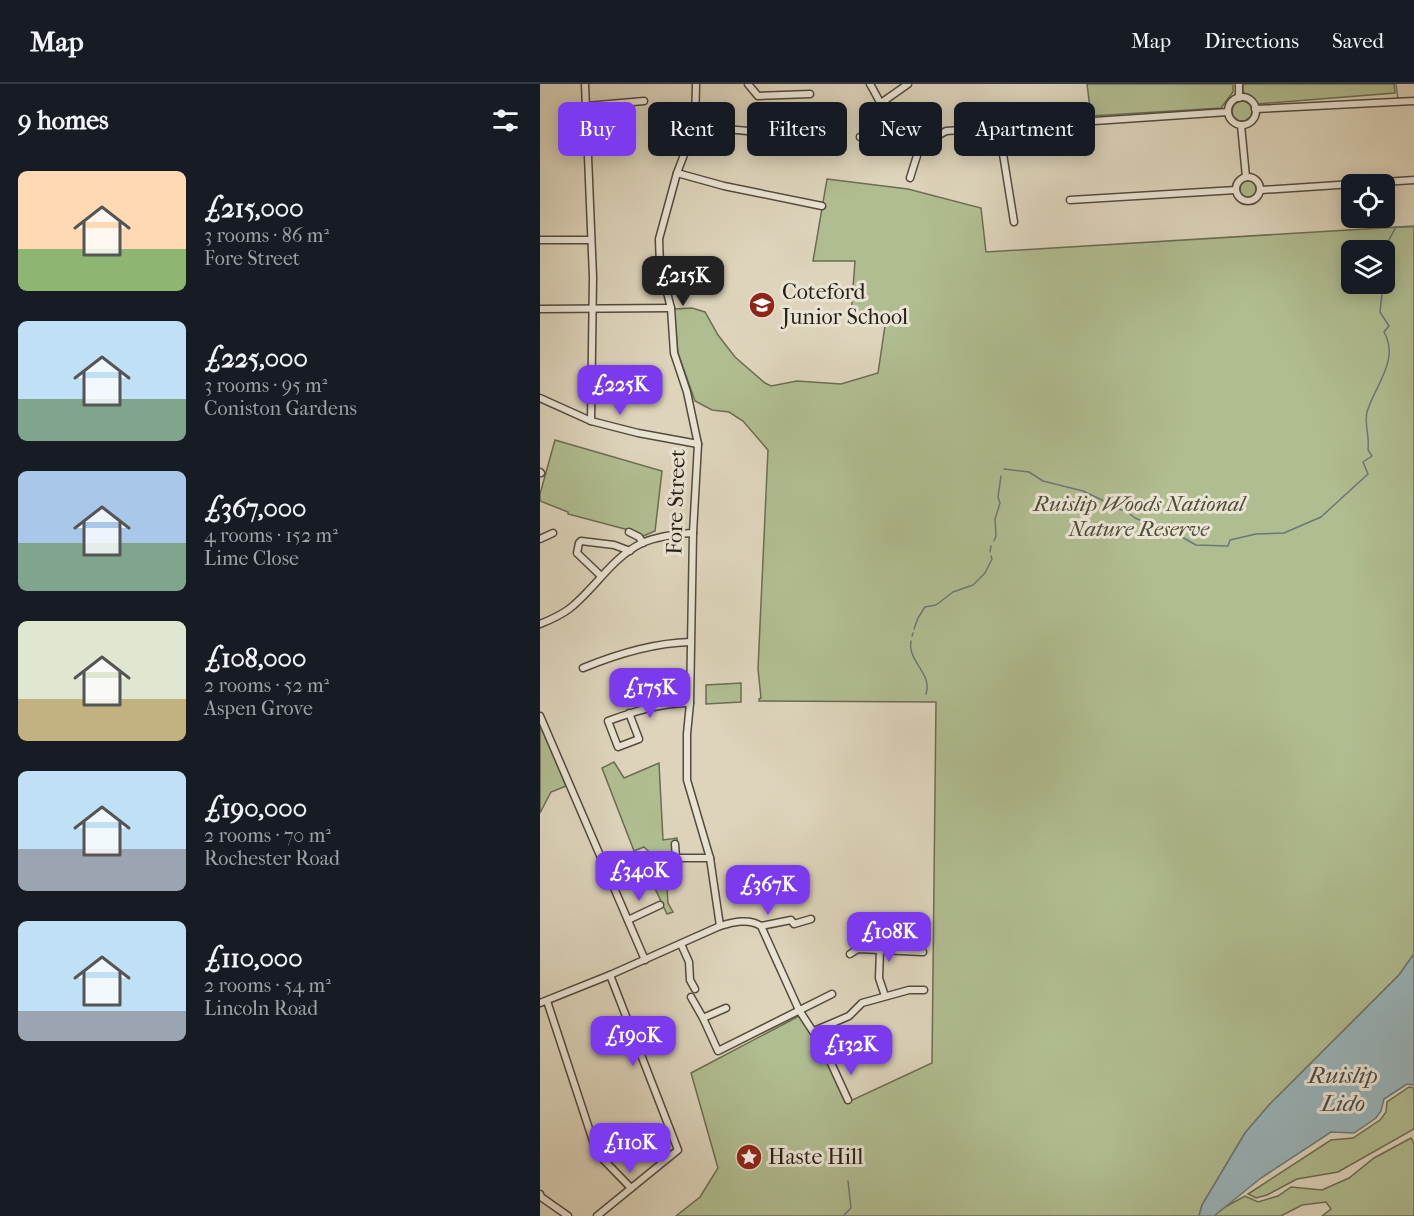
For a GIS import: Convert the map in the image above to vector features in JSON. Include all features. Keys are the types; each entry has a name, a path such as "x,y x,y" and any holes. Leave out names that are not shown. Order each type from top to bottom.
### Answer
{"street":[{"path":"585,84 586,102"},
{"name":"Fore Street","path":"696,84 696,102"},
{"path":"748,84 758,96 810,94"},
{"path":"870,84 880,102"},
{"path":"882,102 908,84"},
{"path":"1239,84 1239,98"},
{"path":"1239,98 1248,99 1255,109 1252,121 1241,125 1231,120 1228,112 1231,103 1239,98"},
{"path":"630,102 644,101"},
{"path":"1255,109 1414,101"},
{"path":"1095,121 1228,112"},
{"path":"1241,125 1246,177"},
{"path":"588,156 593,309 591,421"},
{"name":"Fore Street","path":"683,156 659,239 660,266 671,308 674,353 687,392 698,444 693,533 687,780 710,858 720,926"},
{"path":"910,178 917,156"},
{"path":"1003,156 1014,222"},
{"path":"677,172 724,186 822,206"},
{"path":"1246,177 1251,177 1258,182 1261,190 1257,198 1249,201 1240,198 1236,190 1239,181 1246,177"},
{"path":"1261,190 1414,180"},
{"path":"1070,200 1236,190"},
{"path":"540,240 591,240"},
{"path":"660,266 709,264"},
{"path":"540,309 671,308"},
{"path":"540,398 591,421 638,433 698,444"},
{"path":"629,532 639,537 643,543"},
{"path":"540,539 553,533"},
{"path":"540,624 568,609 601,576 643,543 668,535 693,533"},
{"path":"601,576 577,553 581,541 630,551"},
{"path":"583,668 614,656 642,649 673,642 690,642"},
{"path":"629,713 639,739 618,747 608,721 629,713 647,707 690,703"},
{"path":"540,716 645,960"},
{"path":"675,844 676,858 710,858"},
{"path":"628,920 660,905"},
{"path":"631,1188 597,1153 543,1002 720,926 750,922 761,926 791,920 794,924 811,919"},
{"path":"761,926 799,1010 825,1050 848,1100"},
{"path":"681,944 688,962 690,980 695,989"},
{"path":"850,954 858,949 923,952"},
{"path":"880,950 879,978 885,996"},
{"path":"597,1216 678,1150 610,975"},
{"path":"814,1030 849,1016 862,1003 909,990 924,990"},
{"path":"691,997 718,1051 832,994"},
{"path":"703,1018 726,1008"},
{"path":"540,1194 568,1216"}],"green space":[{"path":"1087,84 1233,84 1233,92 1221,108 1095,116 1095,102 1089,102"},
{"path":"1243,84 1394,84 1395,93 1257,104 1243,92"},
{"path":"1238,101 1246,101 1252,107 1252,115 1246,121 1238,121 1232,115 1232,107"},
{"name":"Ruislip Woods National Nature Reserve","path":"827,179 908,189 981,208 986,252 1414,226 1414,954 1399,975 1269,1105 1245,1133 1202,1205 1199,1216 676,1216 700,1197 718,1168 691,1073 801,1015 816,1033 846,1103 932,1063 936,702 759,701 761,698 758,669 768,450 743,421 729,412 712,410 695,401 678,353 674,309 692,308 705,312 718,335 735,357 771,386 797,381 841,384 878,373 886,319 851,315 855,261 813,261"},
{"path":"1245,181 1251,181 1256,189 1254,195 1245,197 1240,192 1240,186"},
{"path":"555,440 662,471 655,531 641,537 636,532 568,514 568,512 540,501"},
{"path":"741,683 741,702 706,704 706,685"},
{"path":"540,723 566,786 551,792 540,813"},
{"path":"614,762 624,778 659,763 663,840 677,838 679,852 669,854 665,859 668,903 673,912 667,914 652,882 661,877 654,857 644,847 634,851 602,768"},
{"path":"1409,1087 1414,1088 1414,1129 1338,1172 1297,1179 1267,1195 1256,1198 1248,1194 1331,1140 1353,1138 1380,1120 1386,1112 1387,1102"},
{"path":"1411,1138 1414,1143 1414,1216 1322,1216 1331,1209 1326,1202 1302,1205 1281,1216 1213,1216 1245,1196 1258,1202 1278,1196 1291,1187 1322,1190 1349,1178 1374,1158"}],"water":[{"name":"Ruislip Lido","path":"1414,954 1414,1085 1407,1084 1384,1099 1381,1111 1376,1118 1354,1133 1331,1132 1261,1178 1214,1216 1199,1216 1202,1205 1245,1133 1269,1105 1399,975"}],"waterway":[{"path":"1396,84 1398,99"},
{"path":"1389,240 1396,227 1412,227"},
{"path":"1004,469 1029,472 1043,481 1083,491 1102,500 1108,506 1126,511 1135,518 1154,526 1166,528 1196,545 1228,546 1230,540 1256,534 1284,533 1321,517 1368,474 1363,462 1372,456 1368,450 1367,412 1388,362 1389,353 1384,332 1389,326 1380,312 1382,294"},
{"path":"994,541 995,519 1000,503 998,497 1001,476"},
{"path":"990,552 991,546"},
{"path":"914,629 925,607 936,605 953,592 973,585 985,573 992,559 991,556"},
{"path":"911,641 913,655 926,680 926,694"},
{"path":"843,1216 851,1208 848,1181"}],"place":[{"name":"Coteford Junior School","path":"762,305"},
{"name":"Haste Hill","path":"749,1157"}]}
